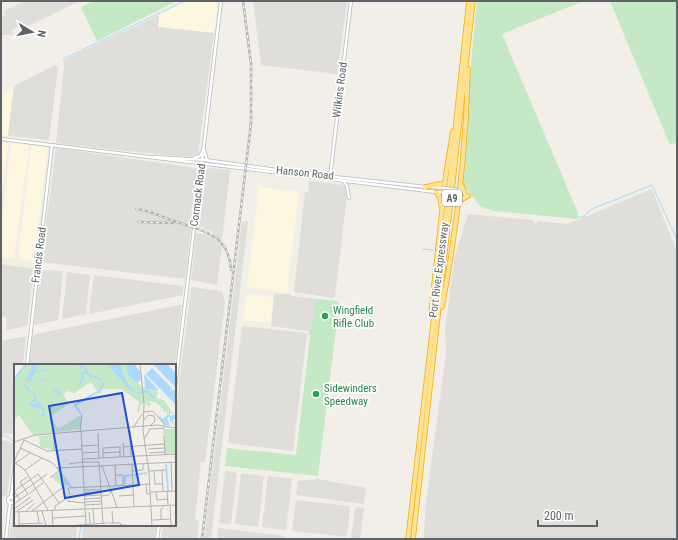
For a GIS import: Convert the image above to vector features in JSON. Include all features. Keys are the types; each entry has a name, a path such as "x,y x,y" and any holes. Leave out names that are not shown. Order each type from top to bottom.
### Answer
{"highway":[{"name":"Port River Expressway","path":"414,539 432,349 469,1"},
{"name":"Port River Expressway","path":"407,539 432,349 473,1"},
{"path":"432,349 447,281 458,202 466,121 468,44"},
{"path":"432,349 434,278 445,183 457,113"},
{"path":"458,202 466,195 460,181"},
{"path":"425,187 445,183"},
{"path":"436,192 440,197 442,211"}],"street":[{"name":"Cormack Road","path":"176,379 221,1"},
{"name":"Wilkins Road","path":"330,178 351,1"},
{"name":"Hanson Road","path":"1,139 257,171 425,187 459,193"},
{"name":"Francis Road","path":"27,364 52,145"},
{"path":"192,159 200,156 204,149"},
{"path":"204,149 207,160"},
{"name":"Hanson Road","path":"152,157 207,160 343,181 436,192 444,191"},
{"path":"195,163 199,165 200,172"},
{"path":"200,172 203,168 209,165"},
{"path":"257,171 262,168"},
{"path":"343,181 347,186 349,198"},
{"path":"6,539 10,503 8,500 11,498 14,472"},
{"path":"157,539 159,526"}],"shaded area":[{"path":"25,1 78,2 24,28 22,25 12,30 13,35 1,35 1,16 5,17 4,11"},
{"path":"185,1 218,1 214,33 158,27 159,15"},
{"path":"253,1 347,1 337,74 261,65"},
{"path":"159,15 158,27 214,33 198,154 191,157 56,143 64,66 63,60"},
{"path":"55,65 58,67 49,140 8,136 14,86"},
{"path":"13,89 8,136 1,135 1,95"},
{"path":"1,142 8,143 1,202"},
{"path":"11,143 29,145 14,259 1,258 1,226"},
{"path":"31,146 48,147 34,262 18,259"},
{"path":"56,148 198,169 185,279 41,262"},
{"path":"209,168 230,170 222,241 210,231 197,226 203,173"},
{"path":"309,181 343,185 347,196 335,296 333,298 294,292 305,192 308,192"},
{"path":"259,187 299,192 287,293 247,287"},
{"path":"652,189 677,252 677,539 424,539 425,510 446,353 445,330 455,255 468,214 532,220 536,224 538,221 568,224"},
{"path":"242,221 248,222 211,539 204,539"},
{"path":"196,233 210,235 222,246 217,285 191,280"},
{"path":"1,264 34,269 27,326 6,330 7,318 1,316"},
{"path":"40,270 63,271 58,320 34,325"},
{"path":"67,272 90,276 86,314 62,319"},
{"path":"94,275 183,286 183,295 89,314"},
{"path":"191,287 222,291 225,302 205,463 201,462 195,519 199,520 197,539 161,539 163,526 176,526 176,409"},
{"path":"247,294 274,297 271,323 244,320"},
{"path":"274,294 290,294 292,296 316,299 311,328 308,331 271,326"},
{"path":"182,305 175,364 29,364 33,335"},
{"path":"242,326 307,333 293,451 228,443"},
{"path":"26,336 23,364 14,364 14,434 1,433 1,341"},
{"path":"1,440 9,441 14,444 7,497 1,496"},
{"path":"225,471 237,473 231,524 219,523"},
{"path":"241,473 264,477 258,527 235,524"},
{"path":"268,476 292,479 286,530 262,527"},
{"path":"318,479 366,488 364,504 296,495 298,481"},
{"path":"296,500 350,506 347,537 292,531"},
{"path":"14,504 14,526 77,526 76,539 9,539"},
{"path":"356,507 364,508 360,539 351,538"},
{"path":"83,526 156,526 154,539 82,539"},
{"path":"218,528 285,536 285,539 217,539"}],"green space":[{"path":"93,1 177,1 97,41 81,7"},
{"path":"477,1 584,1 502,34 578,213 577,219 494,211 481,207 464,186 463,182"},
{"path":"610,1 677,1 677,142 670,145"},
{"name":"Sidewinders Speedway","path":"316,299 337,301 339,304 318,476 225,466 227,448 296,455 310,337 308,331 311,328"}],"waterway":[{"path":"63,59 185,1"},
{"path":"576,217 583,217 592,209 652,185 677,240"},
{"path":"423,249 433,250"},
{"path":"1,435 8,437 14,442"},
{"path":"79,539 81,526"}],"railway":[{"path":"202,539 251,123 251,64 243,1"},
{"path":"136,209 151,212 212,235 225,248 229,258 231,270"},
{"path":"138,222 173,223"}],"place":[{"name":"Wingfield Rifle Club","path":"325,316"},
{"name":"Sidewinders Speedway","path":"316,394"}]}
